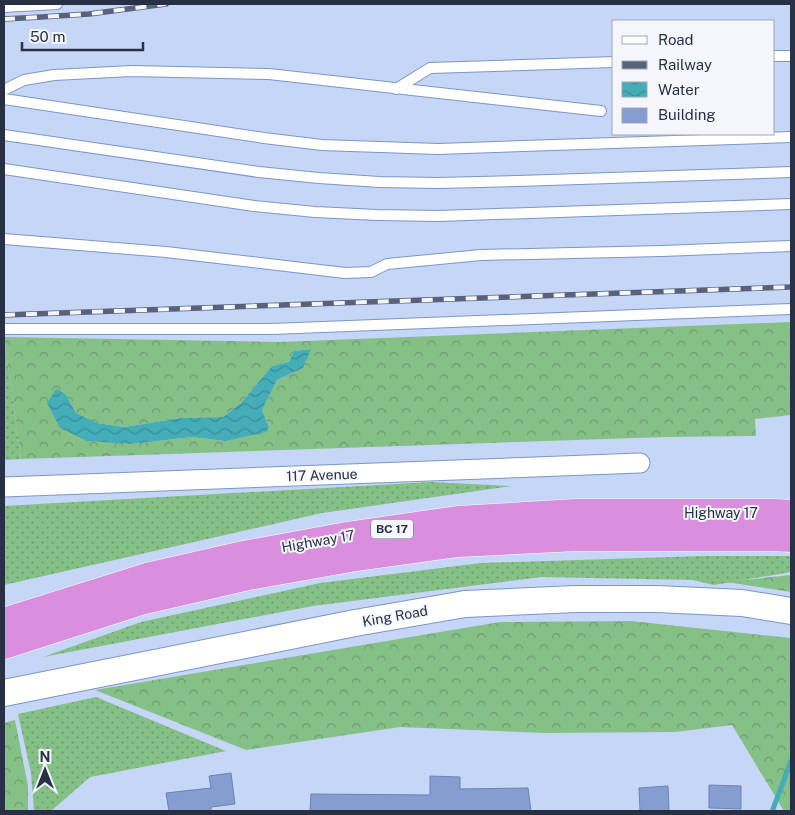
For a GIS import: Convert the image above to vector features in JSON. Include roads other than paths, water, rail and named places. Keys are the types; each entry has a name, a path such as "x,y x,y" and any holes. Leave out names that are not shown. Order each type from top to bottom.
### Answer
{"highway":[{"name":"Highway 17","path":"4,622 147,577 244,555 338,537 439,522 576,513 791,514"},
{"name":"Highway 17","path":"4,645 144,600 248,576 350,558 458,543 577,537 791,538"}],"street":[{"name":"117 Avenue","path":"4,487 640,464"},
{"name":"King Road","path":"4,692 355,623 465,604 575,599 657,598 742,603 791,611"}],"lane":[{"path":"4,7 57,4"},
{"path":"775,56 791,56"},
{"path":"396,89 430,68 612,62"},
{"path":"4,90 24,80 54,75 132,71 269,74 601,111"},
{"path":"4,99 264,138 380,148 438,149 791,137"},
{"path":"4,135 259,172 379,182 438,183 791,172"},
{"path":"4,169 254,206 368,215 438,216 791,204"},
{"path":"4,239 166,252 345,273 371,272 387,264 480,255 791,246"},
{"path":"4,329 271,329 791,309"}],"water":[{"path":"311,349 303,368 277,380 262,410 269,427 266,432 225,441 192,437 132,444 87,441 60,428 47,403 56,389 66,395 76,413 97,423 124,427 181,418 223,417 241,403 272,366 289,362 294,351"}],"waterway":[{"path":"773,809 791,761"}],"railway":[{"path":"4,19 89,14 166,4"},
{"path":"4,315 791,287"}]}
